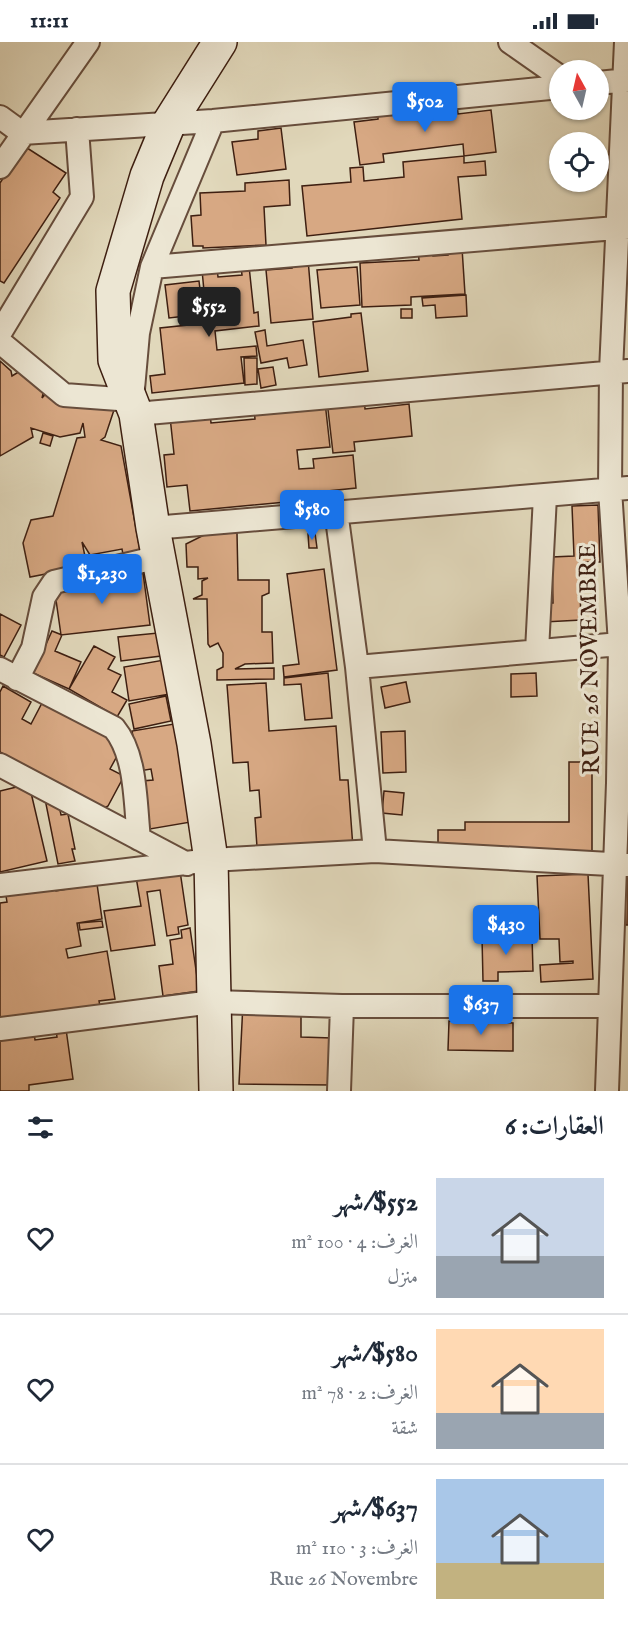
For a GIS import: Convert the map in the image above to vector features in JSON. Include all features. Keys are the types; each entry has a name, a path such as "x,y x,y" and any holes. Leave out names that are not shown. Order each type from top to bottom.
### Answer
{"street":[{"path":"0,167 88,42"},
{"path":"134,407 115,360 113,291 147,176 169,123 220,42"},
{"path":"510,42 549,69"},
{"name":"RUE 26 NOVEMBRE","path":"607,1091 610,1006 622,866 619,489 626,42"},
{"path":"609,82 627,80"},
{"path":"0,117 22,133 213,121 549,88"},
{"path":"213,121 152,267 138,333 134,407 156,542 194,744 199,862 213,1002 216,1091 231,1091"},
{"path":"0,333 82,197 77,129"},
{"path":"152,267 623,227"},
{"path":"0,342 64,395 134,407 620,371"},
{"path":"139,839 128,756 122,738 114,728 5,673 33,648 44,597 54,582 156,542 336,511 619,489"},
{"path":"537,651 545,496"},
{"path":"336,511 357,667 375,851"},
{"path":"357,667 620,644"},
{"path":"0,765 139,839 199,862"},
{"path":"0,885 199,862 375,851 622,866"},
{"path":"0,1029 213,1002 342,1006 610,1006"},
{"path":"339,1091 342,1006"}],"building":[{"path":"457,105 458,114 491,110 496,152 464,156 463,144 383,154 384,162 360,165 354,122 378,119 378,116"},
{"path":"281,128 286,169 237,175 232,142 258,139 258,131"},
{"path":"24,146 66,173 53,192 60,198 4,283 0,281 0,183"},
{"path":"464,156 464,163 485,161 486,175 458,177 462,219 307,236 302,186 351,182 350,168 363,167 364,181 404,177 403,162"},
{"path":"289,180 290,205 264,207 266,245 203,248 203,246 193,246 191,216 201,215 200,193 245,191 245,183"},
{"path":"462,248 465,294 411,297 411,305 362,307 360,263 419,260 418,251 433,250 433,256 448,255 447,249"},
{"path":"308,259 313,319 271,323 266,270 292,268 291,260"},
{"path":"249,266 254,313 258,312 259,326 215,331 217,350 256,346 257,356 241,357 244,383 152,393 150,376 165,374 160,328 207,323 202,270 217,268 218,277 242,275 241,267"},
{"path":"357,267 360,305 321,308 317,270"},
{"path":"199,281 203,314 169,318 165,285"},
{"path":"466,295 467,316 436,318 435,305 423,306 422,298"},
{"path":"401,309 412,309 412,318 401,318"},
{"path":"361,313 368,371 319,377 313,322 351,317 351,314"},
{"path":"265,330 267,346 303,340 307,365 289,368 287,358 261,363 255,332"},
{"path":"244,358 257,358 257,384 245,385"},
{"path":"0,361 11,371 12,376 25,368 45,386 42,398 51,388 115,407 105,437 101,440 121,446 143,567 126,570 122,549 90,555 82,542 87,566 30,577 23,543 31,520 53,516 77,438 85,437 83,423 80,433 60,437 31,428 33,437 0,456"},
{"path":"273,367 276,385 261,388 258,369"},
{"path":"364,397 365,409 409,404 412,436 354,442 355,451 333,453 327,401"},
{"path":"325,402 330,447 297,450 299,469 314,468 313,459 353,455 356,488 328,491 329,498 190,511 187,485 167,487 164,455 174,454 170,417 210,413 211,423 255,419 254,409"},
{"path":"43,433 53,436 50,446 40,443"},
{"path":"598,505 600,562 579,562 581,620 544,622 543,603 553,603 552,557 574,556 572,506"},
{"path":"237,533 238,580 269,580 269,593 262,596 262,632 272,632 273,663 245,664 235,669 274,668 274,679 217,680 217,670 223,667 223,653 218,643 210,647 208,644 207,599 193,599 202,595 202,581 208,578 198,579 198,567 187,567 186,544 206,534"},
{"path":"315,533 317,548 309,548 308,534"},
{"path":"324,569 337,670 284,677 283,666 299,664 287,574"},
{"path":"143,573 150,625 61,635 54,586"},
{"path":"0,614 21,625 4,657 0,655"},
{"path":"52,631 62,635 55,651 81,662 69,689 33,673"},
{"path":"158,633 161,656 121,661 118,637"},
{"path":"94,646 115,657 108,669 121,675 112,692 127,700 117,717 69,689"},
{"path":"164,660 170,694 129,701 124,667"},
{"path":"328,673 332,718 305,720 301,684 284,685 284,678"},
{"path":"536,673 537,696 511,697 511,674"},
{"path":"406,682 410,702 385,708 381,687"},
{"path":"266,683 269,731 336,726 340,780 348,780 353,848 257,847 255,818 261,817 259,790 250,791 248,762 233,763 227,685"},
{"path":"3,686 31,702 22,719 31,724 42,703 123,745 110,769 124,776 108,806 103,809 0,752 0,692"},
{"path":"166,696 171,721 134,729 129,704"},
{"path":"174,724 191,822 150,829 142,781 153,780 151,769 139,771 132,731"},
{"path":"405,731 406,772 383,773 381,732"},
{"path":"569,762 592,762 592,853 438,854 438,830 465,830 465,822 569,822"},
{"path":"29,784 47,861 0,872 0,791"},
{"path":"384,791 404,793 402,815 382,813"},
{"path":"57,796 61,815 68,814 75,849 72,849 75,861 58,864 45,799"},
{"path":"624,865 628,865 628,925 626,925"},
{"path":"180,871 188,925 178,927 179,934 167,936 160,890 147,892 155,945 111,951 104,911 141,906 136,877"},
{"path":"588,874 593,979 541,982 540,965 573,963 573,961 560,962 559,939 540,939 537,876"},
{"path":"97,884 102,919 77,923 81,946 66,949 68,958 107,951 115,999 99,1001 100,1006 0,1021 0,903 7,902 6,896 33,892 55,885 56,891"},
{"path":"102,921 103,927 80,930 79,923"},
{"path":"190,928 199,991 163,996 159,966 173,964 170,940 182,938 181,930"},
{"path":"532,936 533,971 498,972 498,981 483,981 482,937"},
{"path":"243,1003 301,1016 301,1037 332,1038 332,1085 239,1084"},
{"path":"449,1021 513,1023 513,1051 448,1050"},
{"path":"66,1029 73,1079 29,1085 29,1091 0,1091 0,1037 34,1032 35,1040 57,1037 56,1030"}]}
